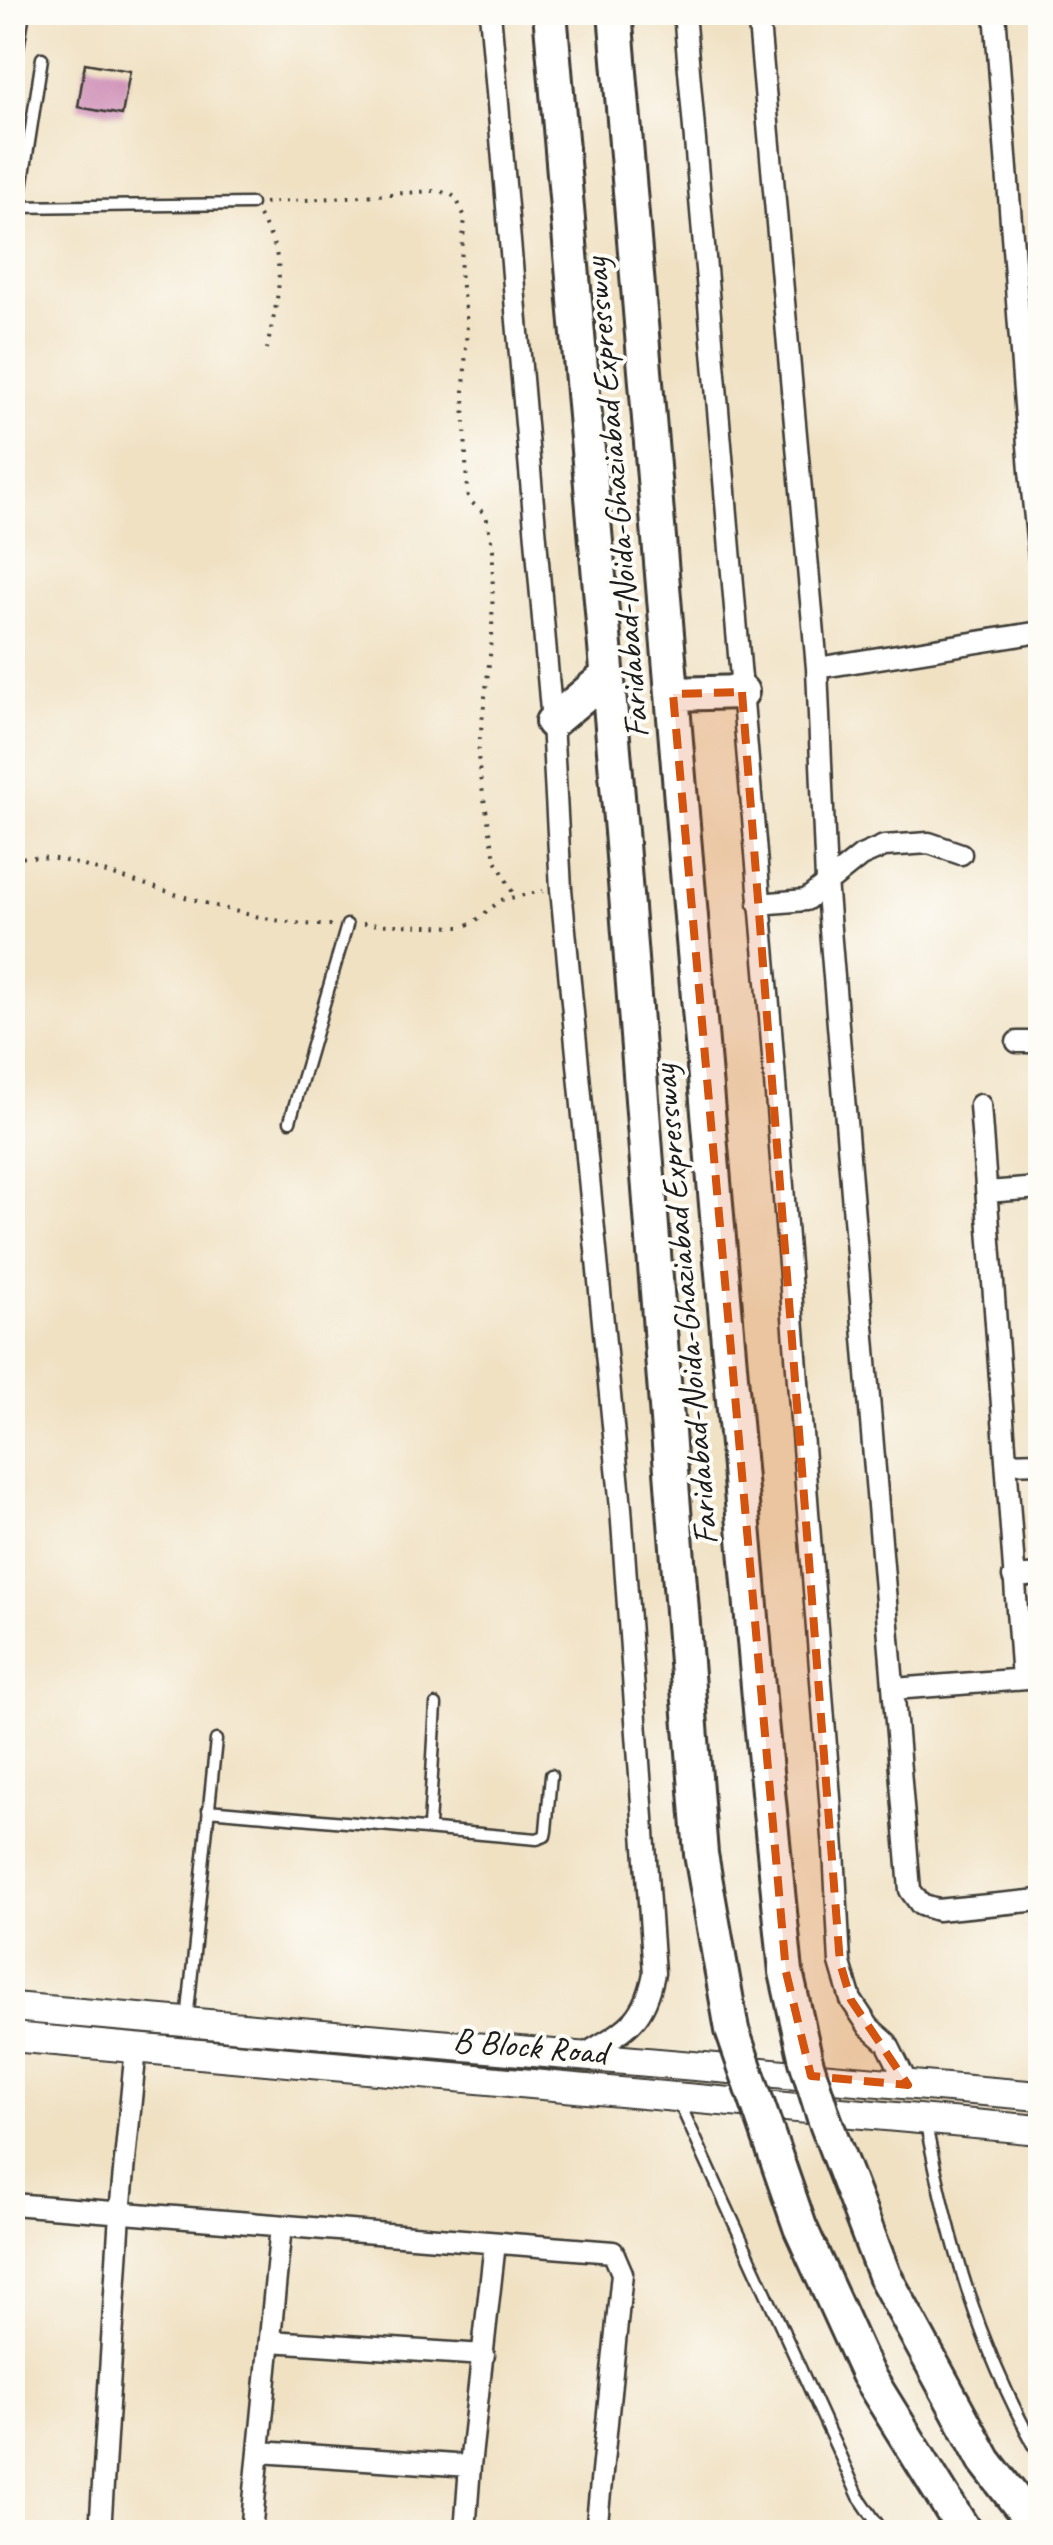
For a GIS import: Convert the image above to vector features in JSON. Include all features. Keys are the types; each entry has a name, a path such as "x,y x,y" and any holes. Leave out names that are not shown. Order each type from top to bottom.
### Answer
{"main road":[{"name":"Faridabad-Noida-Ghaziabad Expressway","path":"550,12 621,830 702,1854 732,2030 800,2227 867,2374 965,2532"},
{"name":"Faridabad-Noida-Ghaziabad Expressway","path":"615,12 761,1721 786,1972 806,2062 824,2118 884,2275 986,2461 1040,2532"},
{"path":"552,722 608,674"},
{"path":"673,694 742,692"}],"street":[{"path":"490,12 552,722 561,889 621,1508 654,1973 649,1998 632,2026 582,2056"},
{"path":"684,12 759,904 840,1963 850,2000 887,2044 908,2085"},
{"path":"758,12 817,668 826,881 910,1890 921,1905 937,1910 1040,1900"},
{"path":"995,12 1040,566"},
{"path":"817,668 1040,632"},
{"path":"759,904 806,900 860,856 884,846 929,843 961,854"},
{"path":"1017,1042 1040,1042"},
{"path":"894,1689 1031,1679 1013,1576 980,1104"},
{"path":"987,1192 1040,1188"},
{"path":"1007,1463 1040,1462"},
{"path":"1013,1576 1040,1575"},
{"name":"B Block Road","path":"12,2007 1040,2096"},
{"name":"B Block Road","path":"12,2036 1040,2130"},
{"path":"100,2532 120,2213 136,2048"},
{"path":"12,2204 606,2249 618,2256 621,2264 596,2532"},
{"path":"251,2532 281,2226"},
{"path":"465,2532 495,2243"},
{"path":"270,2341 484,2354"},
{"path":"260,2452 470,2466"}],"lane":[{"path":"12,85 24,12"},
{"path":"42,58 16,207 251,204"},
{"path":"290,1120 347,925"},
{"path":"430,1827 436,1705"},
{"path":"187,2022 216,1740"},
{"path":"208,1810 542,1838 546,1831 550,1775"},
{"path":"676,2098 859,2498 883,2532"},
{"path":"924,2119 946,2225 968,2300 1016,2413 1040,2456"}],"path":[{"path":"267,349 281,269 273,237 251,204 433,191 449,193 460,204 464,218 461,282 467,324 467,494 486,515 493,550 492,639 478,755 495,858 514,895"},
{"path":"12,859 27,856 65,860 220,906 302,924 461,927 514,895 561,889"}],"highlighted area":[{"path":"742,692 840,1963 851,2000 908,2085 811,2076 786,1972 673,694"}],"building":[{"path":"85,63 130,71 122,115 78,107"}]}
